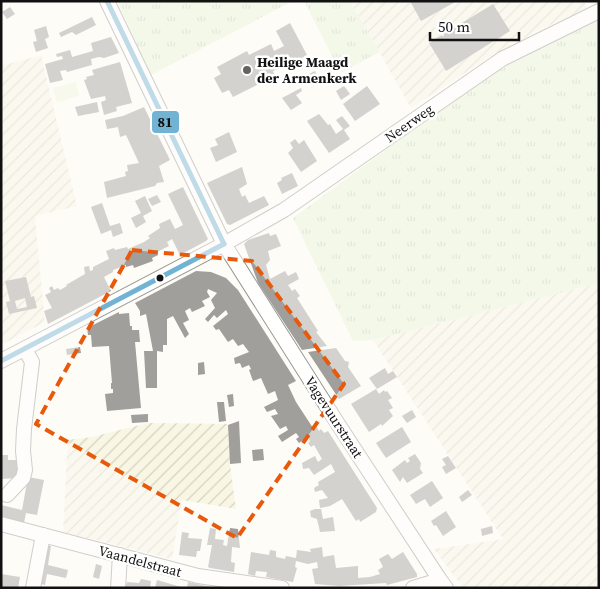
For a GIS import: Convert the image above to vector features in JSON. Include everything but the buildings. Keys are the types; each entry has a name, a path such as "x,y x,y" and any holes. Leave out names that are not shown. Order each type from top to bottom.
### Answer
{"street":[{"name":"Vagevuurstraat","path":"107,1 224,244 443,584"},
{"name":"Neerweg","path":"1,361 224,244 284,210 502,59 599,11"},
{"path":"7,495 22,478 25,470 23,450 24,429 32,362 25,349"},
{"name":"Vaandelstraat","path":"1,524 198,576 282,588"},
{"path":"33,588 43,535"},
{"path":"118,588 120,555"},
{"path":"413,588 443,584"}],"highlighted area":[{"path":"132,250 252,261 344,384 237,538 36,424"}],"shaded area":[{"path":"350,1 584,1 587,8 537,31 488,58 411,108"},
{"path":"41,55 77,206 35,216 45,322 1,345 1,66"},
{"path":"599,283 599,588 463,588 434,549 503,539 373,340"},
{"path":"148,423 228,424 230,464 236,509 182,500 172,559 63,532 67,451 69,448 66,440 92,437"}],"green space":[{"path":"117,1 293,1 151,75"},
{"path":"304,1 350,1 379,52 341,73"},
{"path":"599,20 599,283 373,340 353,341 293,218 499,70"},
{"path":"76,82 79,96 57,102 53,88"}],"transit line":[{"name":"81","path":"107,1 224,244"},
{"name":"81","path":"1,361 224,244"}],"place":[{"name":"Heilige Maagd der Armenkerk","path":"247,70"}]}
